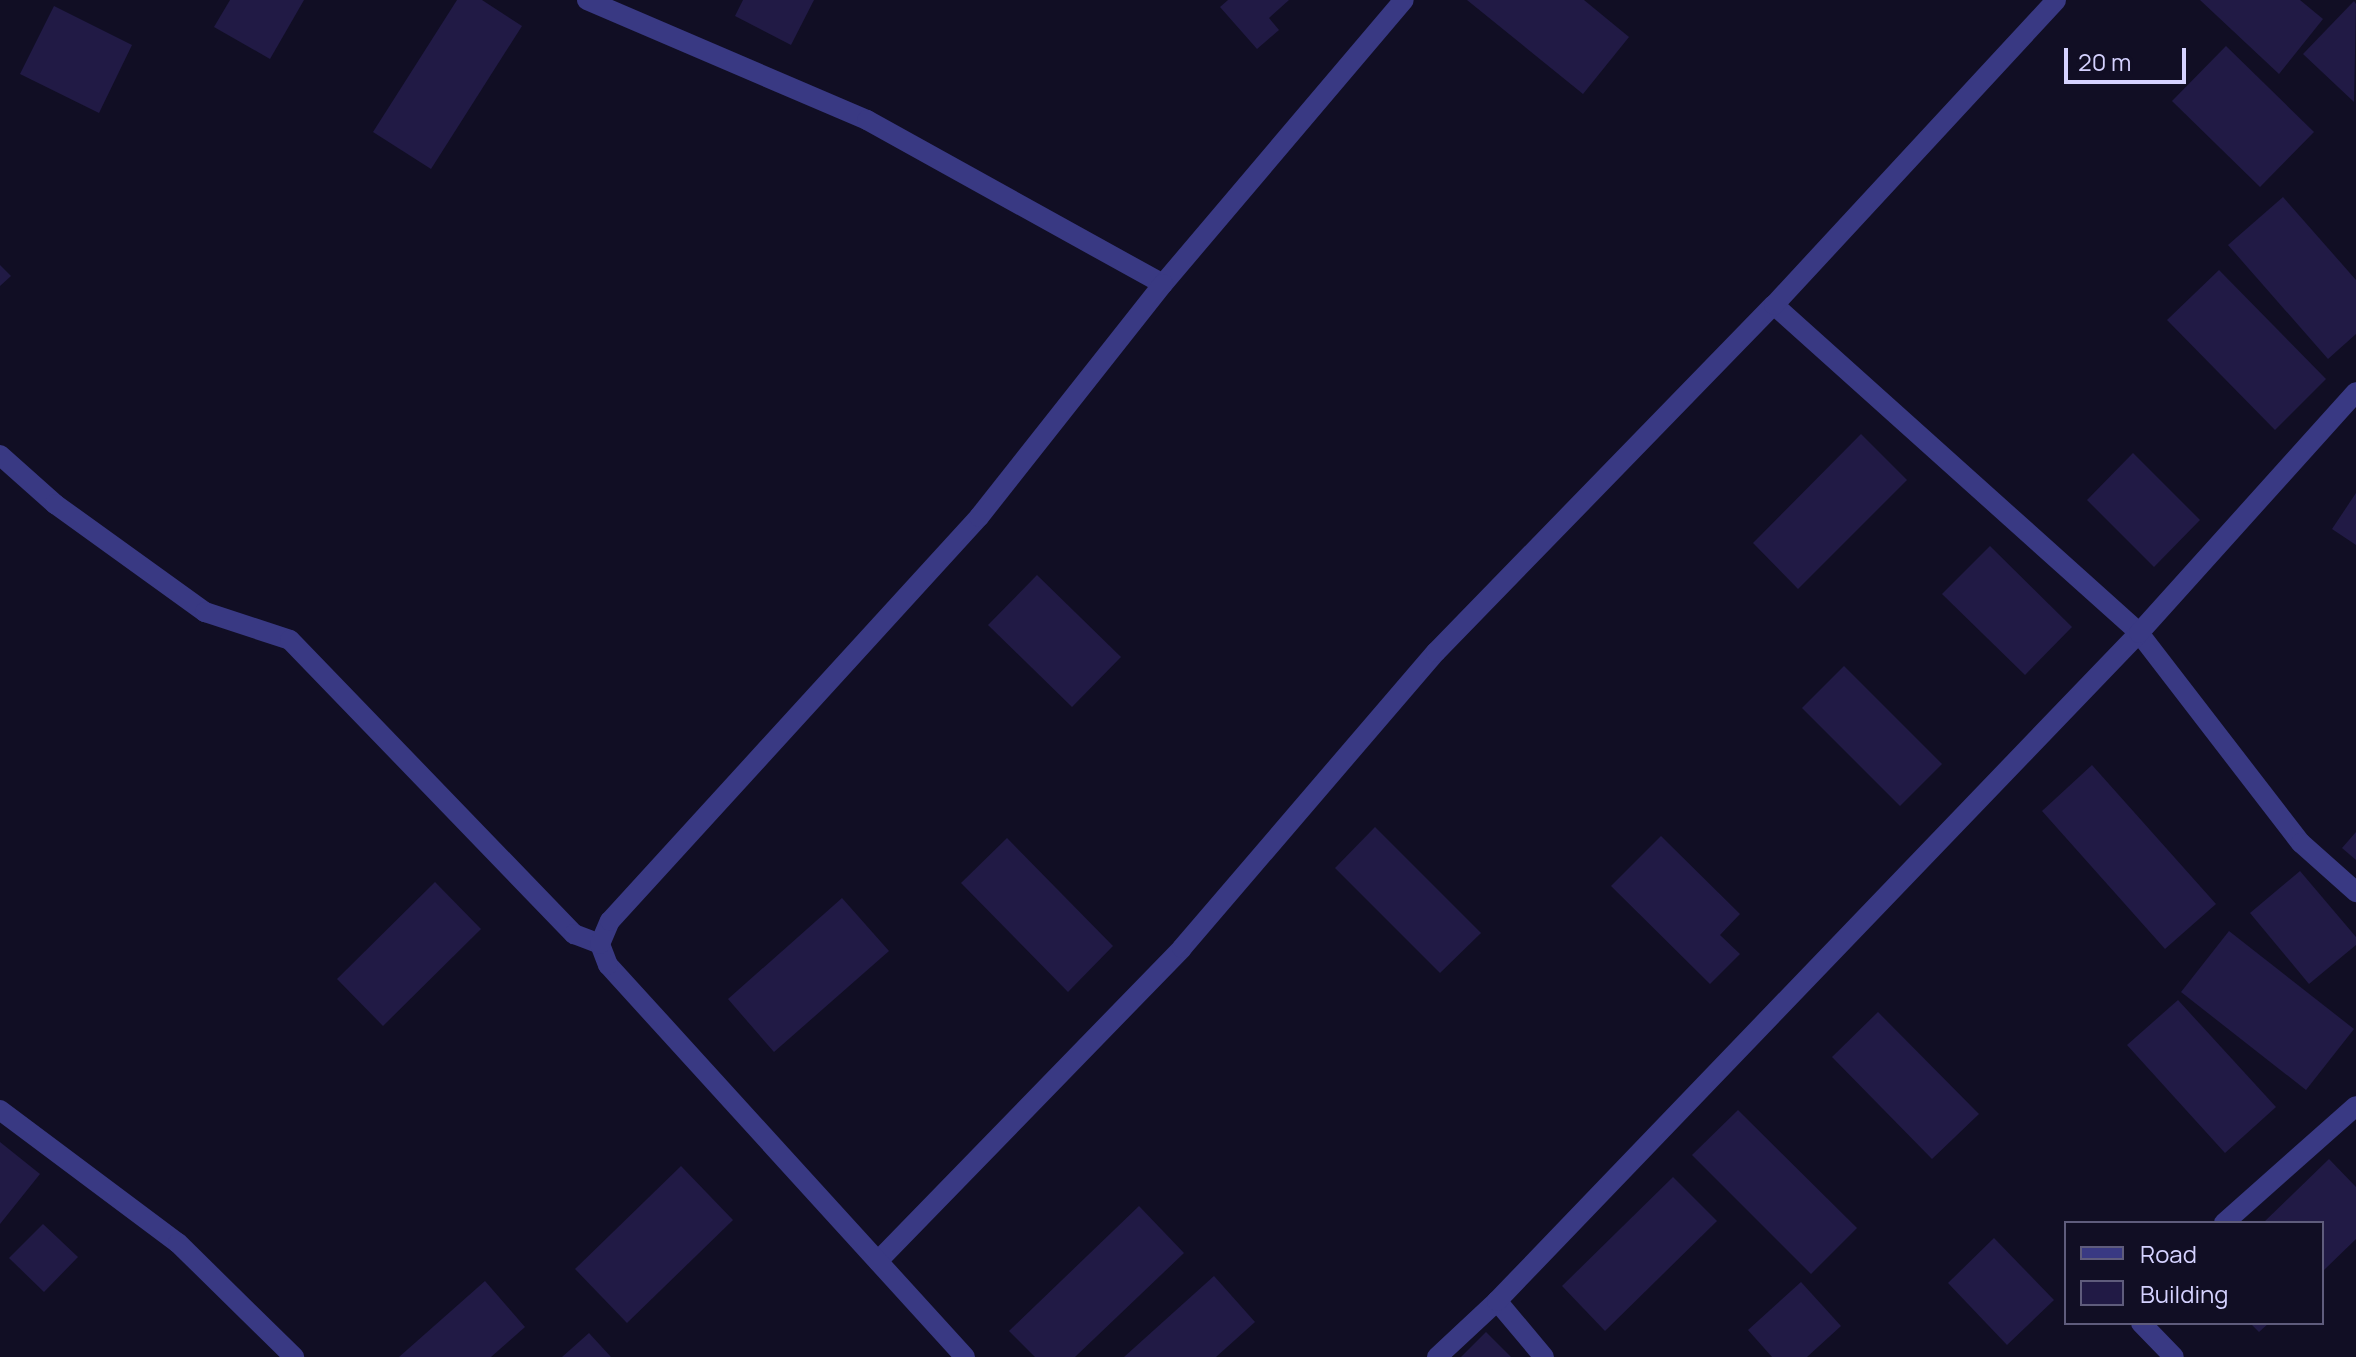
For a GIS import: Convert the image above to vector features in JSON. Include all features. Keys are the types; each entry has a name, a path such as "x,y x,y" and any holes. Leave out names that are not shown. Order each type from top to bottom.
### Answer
{"street":[{"path":"587,0 867,120 1163,284"},
{"path":"600,944 620,909 979,517 1163,284 1403,0"},
{"path":"878,1261 1182,948 1436,652 1774,305 2056,0"},
{"path":"1774,305 2139,633 2301,843 2356,892"},
{"path":"1437,1357 1497,1301 2139,633 2356,392"},
{"path":"0,455 55,504 205,612 290,640 574,934 600,944 608,965 965,1357"},
{"path":"2226,1221 2356,1106"},
{"path":"0,1110 178,1243 294,1357"},
{"path":"1497,1301 1544,1357"},
{"path":"2143,1325 2174,1357"}],"building":[{"path":"230,0 304,0 270,59 214,27"},
{"path":"457,0 482,0 522,26 431,169 373,132"},
{"path":"743,0 814,0 791,45 735,16"},
{"path":"1228,0 1289,0 1269,18 1279,30 1257,49 1220,7"},
{"path":"1467,0 1584,0 1629,37 1583,94"},
{"path":"2200,0 2300,0 2323,19 2279,74"},
{"path":"2354,1 2356,4 2354,102 2303,54"},
{"path":"54,6 132,45 99,113 20,74"},
{"path":"2226,46 2314,132 2260,187 2172,101"},
{"path":"2283,197 2356,280 2356,334 2328,359 2228,245"},
{"path":"0,265 11,276 0,286"},
{"path":"2219,270 2326,379 2275,430 2167,320"},
{"path":"1861,434 1907,480 1798,589 1753,543"},
{"path":"2133,453 2200,520 2154,567 2087,500"},
{"path":"2356,493 2356,545 2332,529"},
{"path":"1990,546 2072,627 2025,675 1942,594"},
{"path":"1037,575 1121,657 1072,707 988,625"},
{"path":"1844,666 1942,764 1900,806 1802,708"},
{"path":"2092,765 2216,904 2165,949 2042,811"},
{"path":"1375,827 1481,933 1440,973 1335,868"},
{"path":"2356,832 2356,860 2342,848"},
{"path":"1661,836 1740,914 1720,935 1740,954 1710,984 1611,886"},
{"path":"1007,838 1113,946 1068,992 961,883"},
{"path":"2300,871 2356,937 2356,945 2309,984 2250,913"},
{"path":"435,882 481,929 383,1026 337,979"},
{"path":"842,898 889,951 774,1052 728,999"},
{"path":"2229,931 2354,1029 2306,1090 2181,992"},
{"path":"2178,1000 2276,1107 2225,1153 2127,1045"},
{"path":"1878,1012 1979,1114 1932,1159 1832,1057"},
{"path":"1738,1110 1857,1228 1811,1274 1692,1155"},
{"path":"0,1142 40,1174 0,1224"},
{"path":"2329,1159 2356,1187 2356,1239 2324,1270 2324,1221 2265,1221"},
{"path":"681,1166 733,1220 627,1323 575,1269"},
{"path":"1673,1177 1717,1221 1605,1331 1562,1286"},
{"path":"1139,1206 1184,1253 1075,1357 1035,1357 1009,1331"},
{"path":"43,1224 78,1257 44,1292 9,1258"},
{"path":"1994,1238 2054,1300 2007,1345 1948,1283"},
{"path":"1214,1276 1255,1322 1216,1357 1124,1357"},
{"path":"485,1281 525,1327 491,1357 399,1357"},
{"path":"1801,1282 1841,1326 1807,1357 1772,1357 1748,1330"},
{"path":"2252,1325 2267,1325 2259,1332"},
{"path":"1486,1332 1511,1357 1461,1357"},
{"path":"589,1333 611,1357 562,1357"}]}
